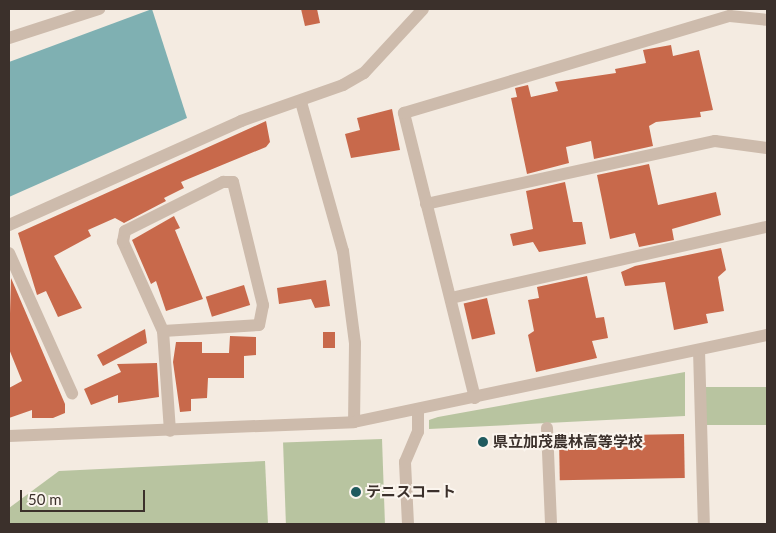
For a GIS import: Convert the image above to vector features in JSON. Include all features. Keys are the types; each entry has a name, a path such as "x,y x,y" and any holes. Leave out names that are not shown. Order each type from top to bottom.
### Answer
{"street":[{"path":"9,38 64,14 99,9"},
{"path":"9,225 241,121 301,102 364,73 423,9"},
{"path":"475,398 404,113 730,16 767,20"},
{"path":"301,102 343,251 355,343 354,422"},
{"path":"426,204 715,141 767,148"},
{"path":"163,331 259,325 263,304 233,182 223,182 125,231 123,242 163,331 170,430"},
{"path":"451,298 767,227"},
{"path":"9,253 72,393"},
{"path":"9,436 354,422 767,335"},
{"path":"698,350 704,524"},
{"path":"408,524 406,462 418,432 418,410"},
{"path":"547,428 551,524"}],"green space":[{"path":"685,372 685,416 429,429 429,420 438,417"},
{"path":"704,387 767,387 767,425 704,425"},
{"path":"382,439 385,524 286,524 283,442"},
{"path":"265,461 268,524 9,524 9,508 59,471"}],"water":[{"path":"152,9 187,118 9,197 9,62"}],"building":[{"path":"301,9 317,9 320,23 305,26"},
{"path":"671,45 673,56 699,50 713,110 700,112 701,117 656,122 649,126 653,146 594,159 591,141 566,147 569,163 527,174 511,98 517,97 515,88 528,85 531,97 558,91 555,82 616,73 615,69 646,63 643,50"},
{"path":"392,109 400,150 351,158 345,134 360,130 357,118"},
{"path":"266,121 270,142 266,147 181,182 184,188 164,198 166,201 124,223 115,218 88,230 91,236 54,256 82,308 58,317 46,291 37,295 18,233"},
{"path":"649,164 658,205 716,192 721,215 672,229 674,240 639,247 635,233 610,239 597,175"},
{"path":"565,182 573,222 582,222 586,244 539,252 533,242 513,246 510,234 533,229 526,191"},
{"path":"174,216 180,228 175,230 203,299 166,311 156,281 151,284 132,240"},
{"path":"721,248 726,270 718,277 724,311 706,314 708,323 674,330 665,282 625,286 621,272 635,266"},
{"path":"587,276 596,318 604,317 608,338 592,341 597,358 536,372 528,335 534,331 528,300 539,298 537,287"},
{"path":"11,278 65,404 65,413 53,418 32,418 32,410 9,418 9,388 22,381 9,349"},
{"path":"326,280 330,306 315,308 311,299 279,304 277,288"},
{"path":"244,285 250,305 212,317 206,297"},
{"path":"487,298 495,334 472,339 464,303"},
{"path":"145,329 147,343 103,366 97,355"},
{"path":"323,332 335,332 335,348 323,348"},
{"path":"230,336 256,337 256,355 244,356 244,378 208,378 207,398 191,399 191,411 180,412 173,362 176,342 202,342 202,353 229,353"},
{"path":"157,363 159,397 118,403 118,395 91,405 84,389 121,372 117,364"},
{"path":"684,434 685,478 560,480 559,436"}],"place":[{"name":"県立加茂農林高等学校","path":"483,442"},
{"name":"テニスコート","path":"356,492"}]}
